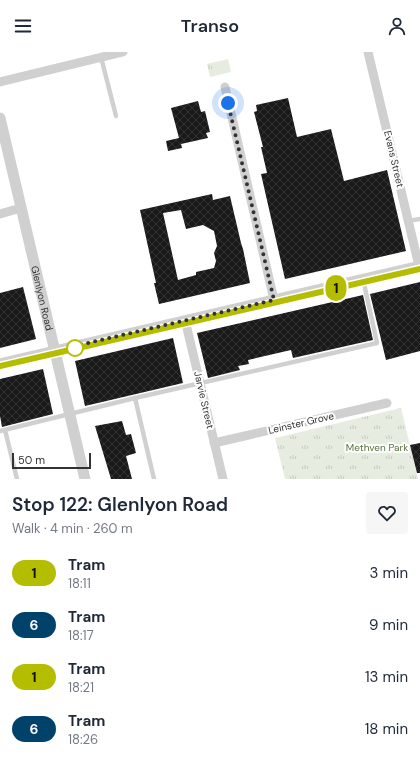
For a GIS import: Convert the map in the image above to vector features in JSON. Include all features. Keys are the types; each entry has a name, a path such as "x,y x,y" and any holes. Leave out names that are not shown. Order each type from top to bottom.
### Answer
{"street":[{"path":"0,82 123,52"},
{"name":"Evans Street","path":"368,52 420,266"},
{"path":"225,88 274,300"},
{"name":"Glenlyon Road","path":"0,118 85,479"},
{"path":"0,214 21,208"},
{"path":"0,364 420,266"},
{"name":"Jarvie Street","path":"186,320 223,479"},
{"name":"Leinster Grove","path":"214,443 387,403"}],"lane":[{"path":"101,57 116,116"},
{"path":"408,221 420,218"},
{"path":"17,479 3,431 200,382 377,343 363,280"},
{"path":"135,398 154,479"}],"green space":[{"path":"228,59 231,72 210,77 207,64"},
{"name":"Methven Park","path":"401,408 418,479 285,479 275,438"}],"building":[{"path":"288,98 297,137 331,129 344,181 387,170 406,251 285,279 261,174 267,173 261,147 263,147 254,112 257,111 256,105"},
{"path":"198,101 201,112 205,111 210,132 206,133 208,138 181,144 182,148 168,151 166,141 179,138 171,108"},
{"path":"212,194 213,200 230,196 250,283 159,304 154,283 156,283 140,210","holes":["181,210 186,229 203,225 214,231 217,246 214,253 216,261 214,268 196,272 196,275 178,280 163,213"]},
{"path":"420,282 420,351 386,360 370,294"},
{"path":"23,287 36,339 0,348 0,293"},
{"path":"363,295 373,340 293,358 291,350 248,360 249,364 238,366 240,370 208,378 197,333"},
{"path":"173,338 183,383 85,406 75,361"},
{"path":"43,369 53,414 2,427 0,416 0,379"},
{"path":"122,421 126,435 131,434 136,453 126,456 132,479 111,479 95,426"},
{"path":"420,443 420,473 417,473 410,445"}],"tram line":[{"path":"0,366 420,269"},
{"name":"1","path":"0,366 420,269"}],"route":[{"path":"75,348 79,345 274,300 228,103"}]}
